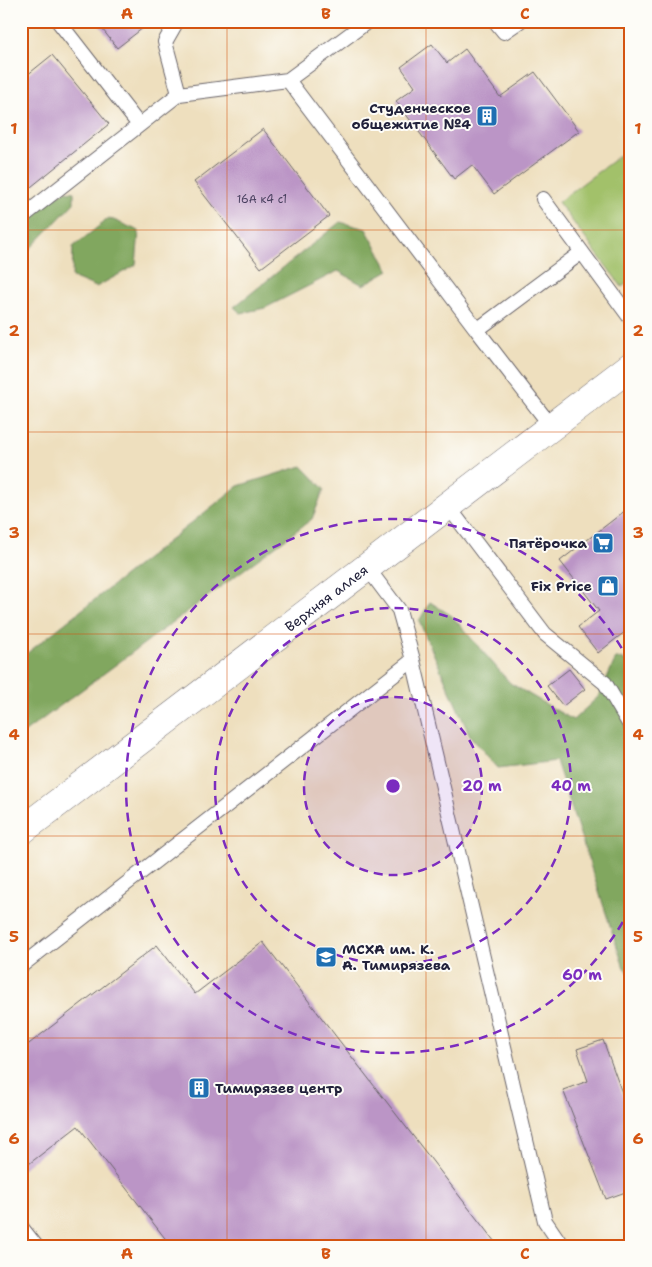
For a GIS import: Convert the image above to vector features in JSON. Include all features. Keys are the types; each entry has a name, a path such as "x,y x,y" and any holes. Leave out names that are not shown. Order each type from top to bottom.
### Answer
{"street":[{"name":"Верхняя аллея","path":"21,831 366,566 631,366"}],"lane":[{"path":"58,21 139,125"},
{"path":"177,21 165,42 179,94"},
{"path":"21,218 179,94 288,80 368,21"},
{"path":"495,21 504,32 520,21"},
{"path":"288,80 551,426"},
{"path":"543,199 631,319"},
{"path":"477,330 582,252"},
{"path":"447,505 545,634 605,683 631,727"},
{"path":"366,566 399,610 414,660 545,1221 562,1246"},
{"path":"21,966 414,660"},
{"path":"21,1227 36,1246"}],"green space":[{"path":"631,147 631,280 622,287 558,202"},
{"path":"66,191 74,192 74,203 21,258 21,217"},
{"path":"109,218 139,231 136,265 96,287 72,277 73,247"},
{"path":"340,222 366,229 389,270 363,285 338,271 265,308 241,313 234,307"},
{"path":"302,466 324,489 312,519 21,735 21,658 238,486"},
{"path":"430,602 452,616 510,683 573,720 598,697 616,658 631,662 631,975 624,968 556,761 498,768 470,736 419,621"}],"building":[{"path":"96,21 152,21 117,48"},
{"name":"Студенческое общежитие №4","path":"432,44 447,63 465,49 500,97 535,72 579,131 494,194 472,165 454,179 396,101 415,87 401,67"},
{"path":"52,55 109,124 21,195 21,80"},
{"path":"263,129 329,216 261,268 194,182"},
{"path":"631,506 631,627 598,653 578,627 599,611 560,561"},
{"path":"569,669 585,689 563,706 547,686"},
{"name":"Тимирязев центр","path":"263,942 498,1246 171,1246 78,1126 21,1170 21,1050 157,945 195,994"},
{"path":"603,1040 631,1118 631,1190 606,1199 563,1090 588,1081 577,1049"}],"place":[{"name":"Студенческое общежитие №4","path":"487,116"},
{"name":"Пятёрочка","path":"603,543"},
{"name":"Fix Price","path":"608,586"},
{"name":"МСХА им. К. А. Тимирязева","path":"326,957"},
{"name":"Тимирязев центр","path":"199,1088"}]}
